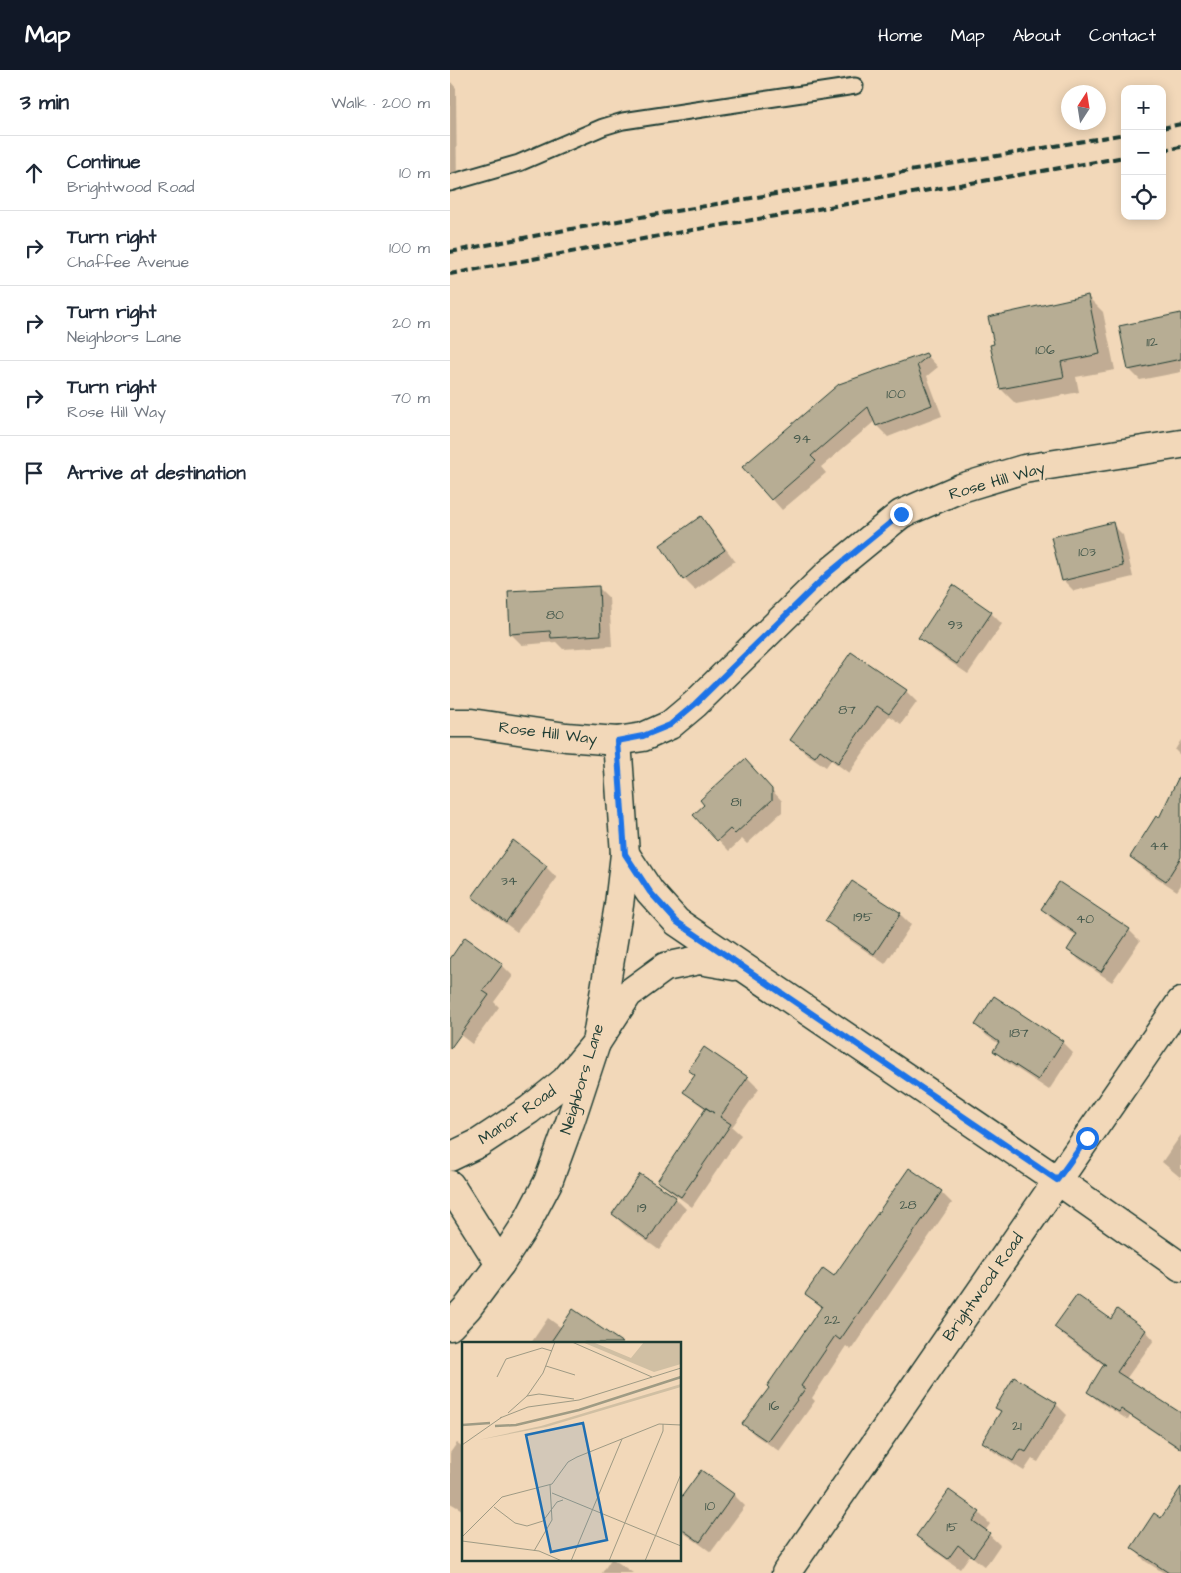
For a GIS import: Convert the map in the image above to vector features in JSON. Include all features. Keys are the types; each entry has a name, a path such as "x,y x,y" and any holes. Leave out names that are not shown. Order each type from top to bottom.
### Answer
{"street":[{"name":"Rose Hill Way","path":"450,723 471,723 566,737 617,741 643,736 670,725 695,704 829,573 901,514 961,488 1024,469 1181,444"},
{"name":"Neighbors Lane","path":"450,1326 468,1307 500,1264 526,1224 548,1182 596,1042 619,904 625,854 617,741"},
{"path":"625,854 650,892 677,922 1057,1180 1181,1267"},
{"path":"596,1042 628,994 664,967 699,960 741,967"},
{"name":"Brightwood Road","path":"786,1573 1181,1002"},
{"name":"Manor Road","path":"450,1157 479,1143 529,1110 565,1081 596,1042"},
{"path":"450,1184 500,1264"}],"lane":[{"path":"450,183 519,163 603,127 623,121 855,86"}],"building":[{"path":"1088,295 1100,354 1061,362 1064,377 1000,389 990,345 994,344 988,317"},
{"path":"1181,313 1181,359 1128,370 1119,326"},
{"path":"926,353 928,356 917,365 932,405 876,426 868,407 811,456 816,461 771,500 742,467 839,384"},
{"path":"701,516 725,550 683,580 660,545"},
{"path":"1113,522 1123,566 1062,581 1051,537"},
{"path":"953,585 992,612 957,664 918,638"},
{"path":"599,586 601,635 551,638 550,631 510,634 508,591"},
{"path":"851,652 907,690 889,714 877,706 838,763 820,750 815,757 790,740"},
{"path":"745,759 772,789 772,800 735,834 730,829 717,841 693,815 704,805 700,800"},
{"path":"1181,772 1181,857 1166,881 1130,857 1156,816 1159,818"},
{"path":"513,840 547,866 506,922 472,897"},
{"path":"852,881 901,913 874,954 825,921"},
{"path":"1059,882 1130,929 1101,972 1067,950 1077,934 1041,909"},
{"path":"465,937 503,964 483,991 489,995 450,1049 450,959"},
{"path":"994,996 1063,1041 1038,1080 993,1051 999,1042 975,1025"},
{"path":"704,1047 748,1077 720,1117 731,1124 681,1197 657,1181 706,1108 714,1113 683,1092 695,1075 688,1070"},
{"path":"909,1168 942,1191 840,1340 835,1336 801,1386 805,1389 767,1441 742,1424 769,1388 767,1386 822,1306 805,1294 823,1268 834,1276"},
{"path":"640,1174 676,1197 648,1240 612,1214"},
{"path":"1077,1295 1111,1319 1117,1309 1146,1330 1117,1372 1181,1413 1181,1449 1121,1409 1119,1412 1087,1392 1104,1364 1106,1365 1054,1327"},
{"path":"573,1309 622,1342 551,1342"},
{"path":"1014,1377 1057,1403 1026,1452 1020,1449 1013,1461 982,1442 1001,1411 995,1408"},
{"path":"701,1470 734,1494 700,1542 681,1529 681,1498"},
{"path":"1181,1487 1181,1573 1169,1573 1131,1548 1154,1513 1161,1518"},
{"path":"949,1490 980,1512 973,1521 990,1533 973,1557 958,1545 948,1559 916,1536"}],"railway":[{"path":"1166,127 1181,124"},
{"path":"450,252 571,229 1121,135"},
{"path":"1166,149 1181,147"},
{"path":"450,274 687,231 1121,158"}],"route":[{"path":"901,514 829,573 695,704 670,725 643,736 617,741 625,854 650,892 677,922 1057,1180 1087,1138"}]}
